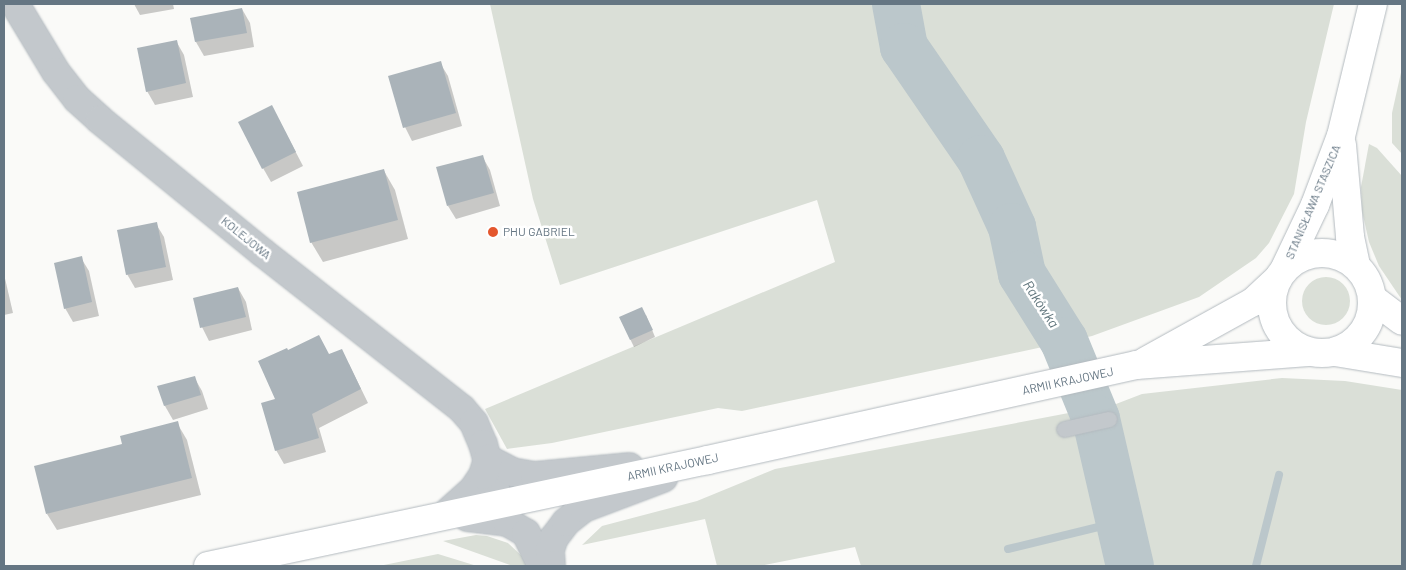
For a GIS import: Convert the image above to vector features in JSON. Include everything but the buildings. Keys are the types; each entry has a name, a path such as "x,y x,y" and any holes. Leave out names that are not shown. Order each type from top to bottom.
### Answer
{"street":[{"name":"KOLEJOWA","path":"15,4 56,72 77,99 262,252 462,409 474,423 488,459 499,503"},
{"name":"STANISŁAWA STASZICA","path":"1281,273 1315,205 1342,136 1374,4"},
{"name":"STANISŁAWA STASZICA","path":"1342,136 1345,202 1356,265"},
{"path":"1323,352 1358,339 1367,328 1372,314 1373,299 1368,280 1356,265 1343,256 1328,252 1312,253 1298,258 1281,273 1272,298 1274,318 1279,330 1299,348 1323,352 1402,363"},
{"name":"ARMII KRAJOWEJ","path":"1137,365 1253,302 1281,273"},
{"path":"1373,299 1402,321"},
{"name":"ARMII KRAJOWEJ","path":"208,566 708,460 1137,365 1323,352"},
{"path":"445,515 473,490 483,475 488,459 512,472 535,476 708,460"},
{"path":"551,566 550,550 554,538 566,522 584,508 708,460"},
{"path":"445,515 507,522 526,533 542,566"}],"lane":[{"path":"1064,430 1109,419"}],"shaded area":[{"path":"490,4 1334,4 1306,122 1294,194 1269,243 1256,258 1199,297 1092,336 1038,348 742,411 718,408 552,443 507,449 485,409 835,262 817,200 560,285 533,199"},
{"path":"1402,68 1402,154 1392,143 1392,113"},
{"path":"1369,144 1377,148 1402,176 1402,300 1379,266 1369,242 1362,211 1361,187"},
{"path":"1326,277 1335,279 1343,284 1348,292 1350,301 1348,310 1343,318 1335,323 1326,325 1317,323 1309,318 1304,310 1302,301 1304,292 1309,284 1317,279"},
{"path":"1282,378 1345,381 1402,390 1402,566 861,566 855,547 760,566 717,566 705,519 582,545 602,526 697,501 775,469 1116,404 1142,394"},
{"path":"476,535 487,536 508,543 524,558 528,566 513,566 443,541"},
{"path":"438,554 477,566 379,566"}],"waterway":[{"name":"Rakówka","path":"896,4 904,47 981,159 1012,227 1022,274 1064,341 1096,419 1130,566"},
{"path":"1256,566 1279,475"},
{"path":"1008,549 1119,522"}],"place":[{"name":"PHU GABRIEL","path":"493,232"}]}
